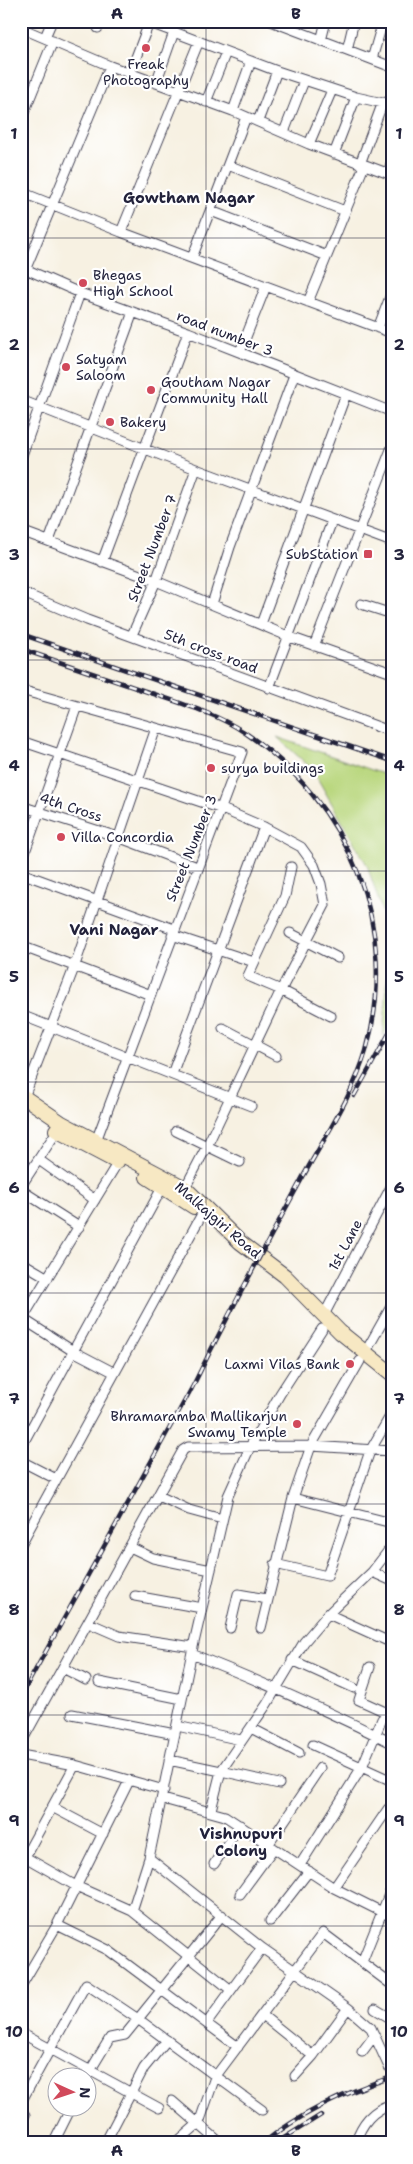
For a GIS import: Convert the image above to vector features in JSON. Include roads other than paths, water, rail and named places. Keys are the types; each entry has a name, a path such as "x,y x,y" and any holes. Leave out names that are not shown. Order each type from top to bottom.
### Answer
{"main road":[{"name":"Malkajgiri Road","path":"22,1099 57,1131 163,1186 202,1214 234,1249 279,1282 363,1357 392,1375"},
{"name":"Malkajgiri Road","path":"22,1099 62,1123 185,1188 240,1242 285,1276 323,1323"}],"street":[{"path":"21,120 49,39 52,21"},
{"path":"272,21 392,67"},
{"path":"297,32 300,21"},
{"path":"322,41 326,21"},
{"path":"347,50 354,21"},
{"path":"372,59 383,21"},
{"path":"130,73 147,22 304,81 356,97 388,103 308,302"},
{"path":"26,26 49,39 110,66 246,116 362,165 390,174 392,161"},
{"path":"156,83 174,32"},
{"path":"121,232 199,41"},
{"path":"206,102 226,52"},
{"path":"233,111 251,62"},
{"path":"21,280 23,268 110,66"},
{"path":"258,121 277,71"},
{"path":"284,132 304,81"},
{"path":"309,144 332,90"},
{"path":"334,154 356,97"},
{"path":"192,258 246,116"},
{"path":"228,165 345,211"},
{"path":"21,192 121,232 392,333"},
{"path":"211,211 327,256"},
{"name":"road number 3","path":"23,268 80,293 188,332 392,412"},
{"path":"240,352 266,286"},
{"path":"378,328 392,292"},
{"path":"21,458 80,293"},
{"path":"49,541 133,312"},
{"path":"102,562 188,332"},
{"path":"212,604 250,490 294,375"},
{"path":"261,624 346,394"},
{"path":"21,400 250,490 332,521 360,528 392,542"},
{"path":"314,646 392,447"},
{"name":"Street Number 7","path":"132,636 156,581 196,469"},
{"path":"269,688 290,637 332,521"},
{"path":"21,531 156,581 290,637 392,673"},
{"name":"5th cross road","path":"21,592 269,688 392,732"},
{"path":"361,604 392,614"},
{"name":"Street Number 3","path":"21,690 242,752 96,1141"},
{"path":"21,863 77,706"},
{"path":"22,1099 74,968 156,728"},
{"path":"21,741 222,809 264,827 301,847 314,865 321,884 325,905 281,990 185,1188"},
{"name":"4th Cross","path":"21,806 39,810 197,868"},
{"path":"172,1074 216,950 264,827"},
{"path":"291,867 285,896 248,976 281,990 331,1016"},
{"path":"21,873 97,900 216,950 254,962"},
{"path":"290,933 338,958"},
{"path":"21,946 74,968 151,995"},
{"path":"21,1015 251,1106"},
{"path":"223,1028 276,1056"},
{"path":"57,1131 21,1188 79,1227"},
{"path":"176,1131 240,1162"},
{"path":"38,1160 95,1200"},
{"path":"115,1373 73,1351 22,1320 118,1162"},
{"name":"1st Lane","path":"132,1911 149,1858 192,1651 222,1519 234,1481 251,1445 323,1323 392,1185"},
{"path":"21,1447 163,1186"},
{"path":"21,1544 202,1214"},
{"path":"21,1262 48,1278"},
{"path":"261,1628 292,1498 311,1446 392,1305"},
{"path":"275,1564 327,1576 370,1450 392,1413"},
{"path":"21,1743 183,1450 188,1447 251,1445 311,1446 392,1451"},
{"path":"21,1461 56,1479"},
{"path":"159,1496 189,1510 222,1519"},
{"path":"292,1498 392,1523"},
{"path":"211,1810 221,1771 251,1728 292,1660 328,1614 372,1572 392,1546"},
{"path":"130,1547 153,1558 211,1570"},
{"path":"372,1572 392,1582"},
{"path":"230,1628 238,1594 267,1599"},
{"path":"135,1596 202,1608"},
{"path":"328,1614 392,1643"},
{"path":"88,1623 119,1636 192,1651 275,1687 392,1743"},
{"path":"292,1660 354,1688"},
{"path":"370,1667 359,1700 392,1715"},
{"path":"63,1668 86,1680"},
{"path":"100,1682 182,1699"},
{"path":"72,1714 241,1740"},
{"path":"300,1865 362,1767 382,1719"},
{"path":"251,1728 299,1753"},
{"path":"313,1745 392,1781"},
{"path":"21,1755 75,1765 211,1810 240,1825 270,1847 334,1888 392,1917"},
{"path":"169,1760 278,1784"},
{"path":"75,1765 23,1860 132,1911 231,1990"},
{"path":"240,1894 320,1768"},
{"path":"21,1986 57,1925 129,1782"},
{"path":"52,1807 103,1834"},
{"path":"334,1888 388,1809"},
{"path":"214,1864 240,1825"},
{"path":"149,1858 262,1948 348,2008 371,2028 374,2036 388,2055 388,2068"},
{"path":"270,1921 309,1871"},
{"path":"362,1962 392,1887"},
{"path":"93,2066 110,2038 125,2034 222,1915"},
{"path":"57,1925 108,1950 238,2047"},
{"path":"176,2143 199,2122 215,2077 323,1933 392,1985"},
{"path":"207,2023 262,1948"},
{"path":"21,2102 86,1984 138,2019 262,2110"},
{"path":"295,2076 313,2056 348,2008"},
{"path":"375,2009 392,2019"},
{"path":"262,2015 313,2056"},
{"path":"21,2033 50,2048 78,2066"},
{"path":"362,2052 374,2036"},
{"path":"105,2143 144,2068 167,2040"},
{"path":"98,2077 132,2091 159,2108"},
{"path":"172,2101 199,2122 216,2139"},
{"path":"370,2143 355,2140 370,2114 392,2104"},
{"path":"55,2140 67,2116"}],"tunnel":[{"path":"389,2067 392,2074"}],"railway":[{"path":"21,634 392,761"},
{"path":"21,649 197,709 221,719 244,732 281,761 312,794 338,832 358,872 370,915 376,959 375,1005 366,1051 360,1068 345,1102 299,1184 191,1390"},
{"path":"354,1096 392,1028"},
{"path":"21,1696 194,1384"},
{"path":"263,2143 293,2122 324,2104 392,2077"},
{"path":"276,2143 321,2115"}],"place":[{"name":"Freak Photography","path":"146,48"},
{"name":"Bhegas High School","path":"83,283"},
{"name":"Satyam Saloom","path":"66,367"},
{"name":"Goutham Nagar Community Hall","path":"151,390"},
{"name":"Bakery","path":"110,422"},
{"name":"SubStation","path":"368,554"},
{"name":"surya buildings","path":"211,768"},
{"name":"Villa Concordia","path":"61,837"},
{"name":"Laxmi Vilas Bank","path":"350,1364"},
{"name":"Bhramaramba Mallikarjun Swamy Temple","path":"297,1424"}],"district":[{"name":"Gowtham Nagar","path":"189,198"},
{"name":"Vani Nagar","path":"114,930"},
{"name":"Vishnupuri Colony","path":"241,1842"}]}
